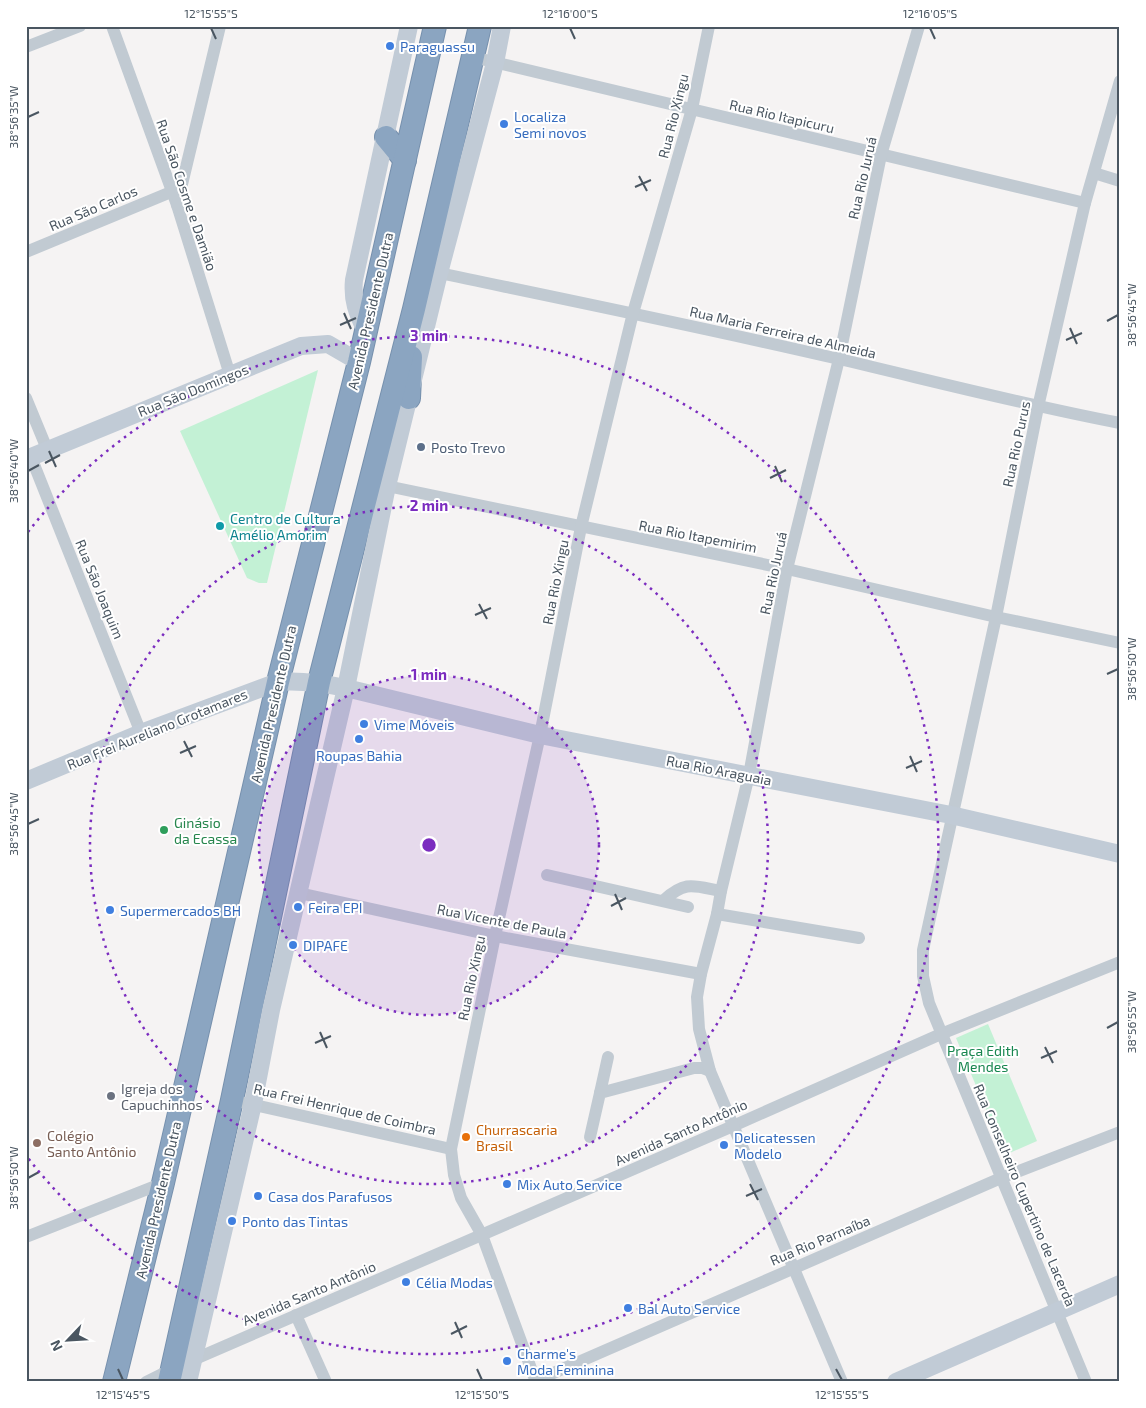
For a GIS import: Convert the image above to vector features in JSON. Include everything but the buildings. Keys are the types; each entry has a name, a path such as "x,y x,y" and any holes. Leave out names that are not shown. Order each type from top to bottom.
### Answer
{"highway":[{"name":"Avenida Presidente Dutra","path":"114,1382 163,1183 278,682 359,362 435,26"},
{"path":"180,1373 243,1102 261,1008 295,795 319,682 367,532 414,309 480,26"},
{"path":"386,137 405,160"},
{"path":"409,398 414,309"}],"street":[{"path":"26,47 80,26"},
{"name":"Rua São Cosme e Damião","path":"112,26 177,205 230,375"},
{"path":"177,205 220,26"},
{"path":"366,331 352,295 354,280 409,26"},
{"path":"261,1008 299,893 346,688 367,532 387,486 439,273 495,63 502,26"},
{"name":"Rua Rio Xingu","path":"536,1381 482,1234 461,1198 454,1175 451,1149 495,936 540,735 581,528 633,313 692,110 709,26"},
{"name":"Rua Rio Juruá","path":"842,1382 710,1071 699,1029 697,997 749,775 788,569 839,359 881,155 920,26"},
{"name":"Rua Rio Itapicuru","path":"473,57 1085,203"},
{"name":"Rua Rio Purus","path":"951,815 996,617 1038,407 1085,203 1120,81"},
{"path":"1094,173 1120,181"},
{"name":"Rua São Carlos","path":"26,252 171,192"},
{"name":"Rua Maria Ferreira de Almeida","path":"439,273 633,313 839,359 1038,407 1120,423"},
{"name":"Rua São Domingos","path":"35,455 301,346 315,344 333,345 359,362"},
{"name":"Rua São Joaquim","path":"26,398 35,455 142,733"},
{"name":"Rua Rio Itapemirim","path":"387,486 581,528 788,569 996,617 1120,642"},
{"name":"Rua Frei Aureliano Grotamares","path":"26,781 142,733 278,682 298,680 319,682"},
{"name":"Rua Rio Araguaia","path":"319,682 540,735 951,815 1120,854"},
{"path":"295,795 320,803"},
{"name":"Rua Conselheiro Cupertino de Lacerda","path":"951,815 923,950 924,976 929,1003 1058,1310 1086,1382"},
{"path":"548,875 688,907"},
{"path":"664,900 675,891 689,886 721,891"},
{"name":"Rua Vicente de Paula","path":"299,893 495,936 701,974"},
{"path":"717,914 859,938"},
{"name":"Avenida Santo Antônio","path":"146,1382 180,1373 296,1315 941,1034 1120,962"},
{"path":"590,1137 608,1057"},
{"path":"600,1093 694,1068 710,1071"},
{"name":"Rua Frei Henrique de Coimbra","path":"243,1102 451,1149"},
{"name":"Rua Rio Parnaíba","path":"536,1381 1001,1178 1120,1132"},
{"path":"26,1237 163,1183"},
{"path":"896,1382 1120,1284"},
{"path":"296,1315 326,1382"}],"green space":[{"path":"318,370 267,583 259,583 247,578 180,431"},
{"name":"Praça Edith Mendes","path":"988,1024 1037,1141 1005,1155 956,1038"}],"place":[{"name":"Paraguassu","path":"390,46"},
{"name":"Localiza Semi novos","path":"504,124"},
{"name":"Posto Trevo","path":"421,447"},
{"name":"Centro de Cultura Amélio Amorim","path":"220,526"},
{"name":"Vime Móveis","path":"364,724"},
{"name":"Roupas Bahia","path":"359,739"},
{"name":"Ginásio da Ecassa","path":"164,830"},
{"name":"Feira EPI","path":"298,907"},
{"name":"Supermercados BH","path":"110,910"},
{"name":"DIPAFE","path":"293,945"},
{"name":"Igreja dos Capuchinhos","path":"111,1096"},
{"name":"Churrascaria Brasil","path":"466,1137"},
{"name":"Colégio Santo Antônio","path":"37,1143"},
{"name":"Delicatessen Modelo","path":"724,1145"},
{"name":"Mix Auto Service","path":"507,1184"},
{"name":"Casa dos Parafusos","path":"258,1196"},
{"name":"Ponto das Tintas","path":"232,1221"},
{"name":"Célia Modas","path":"406,1282"},
{"name":"Bal Auto Service","path":"628,1308"},
{"name":"Charme's Moda Feminina","path":"507,1361"}]}
